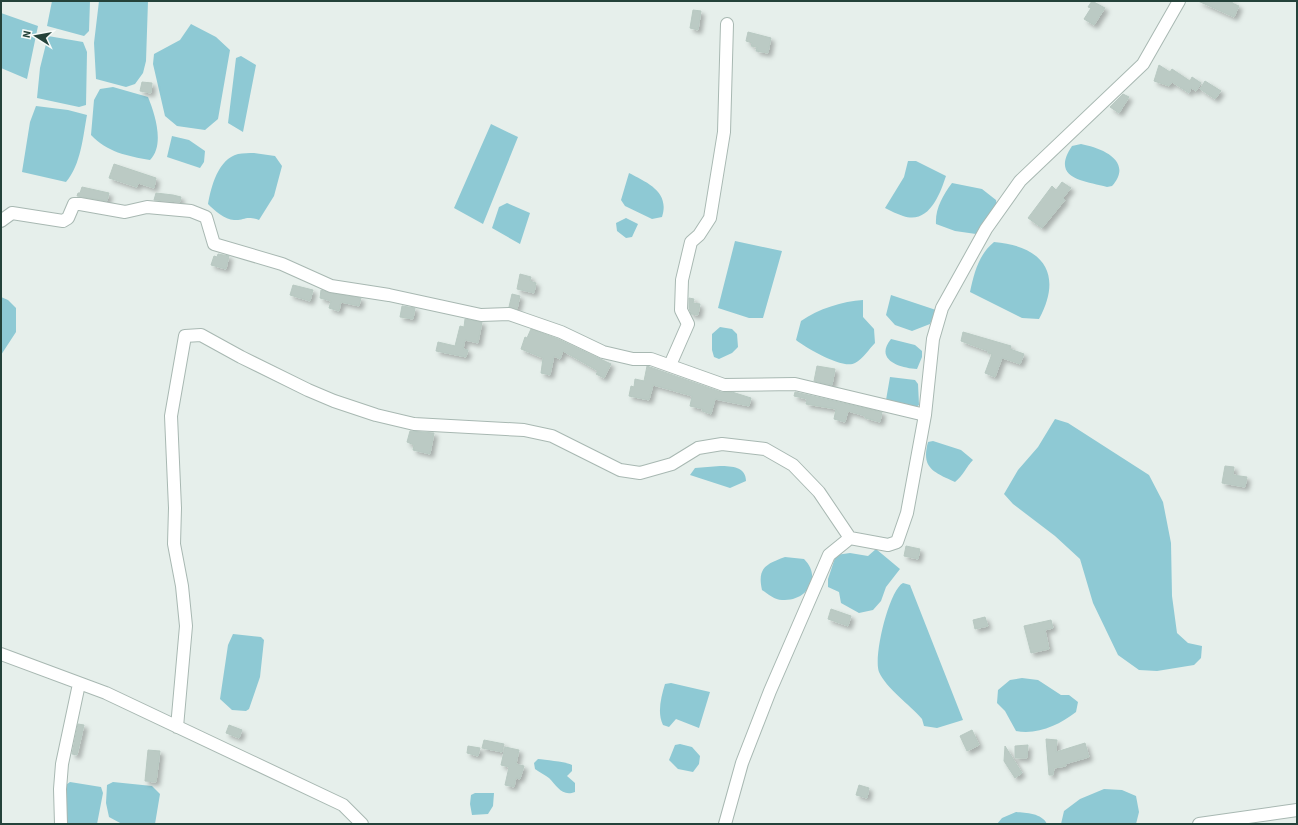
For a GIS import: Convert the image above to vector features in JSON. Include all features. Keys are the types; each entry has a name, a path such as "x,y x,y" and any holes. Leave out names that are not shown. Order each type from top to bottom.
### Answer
{"street":[{"path":"177,727 186,626 182,586 174,544 175,508 172,416 185,336 201,335 241,357 308,390 334,401 376,415 414,424 524,430 552,436 620,470 640,473 672,464 698,448 722,444 765,449 793,465 819,492 850,538 888,545 897,542 907,513 925,415 933,339 942,308 986,229 1020,181 1143,64 1179,1"},
{"path":"670,365 688,324 681,310 682,280 691,242 699,235 710,218 724,132 727,24"},
{"path":"1,221 12,213 63,221 68,218 74,204 126,212 147,207 191,211 206,217 214,244 282,264 331,286 389,295 482,315 509,314 561,332 603,352 633,359 651,359 724,385 795,384 925,415"},
{"path":"725,824 742,763 770,691 829,555 850,538"},
{"path":"1,654 106,694 343,805 362,824"},
{"path":"61,824 60,789 62,764 79,684"},
{"path":"1200,824 1297,810"}],"water":[{"path":"52,1 90,1 89,31 84,36 47,26"},
{"path":"99,1 148,1 146,61 143,73 135,84 126,87 96,79 94,43"},
{"path":"1,13 38,26 27,79 1,68"},
{"path":"191,24 216,37 230,50 218,119 205,130 177,126 165,116 153,64 154,54 180,40"},
{"path":"48,36 83,42 87,52 86,105 79,107 37,98 40,68"},
{"path":"241,56 256,65 243,132 228,123 236,58"},
{"path":"113,87 148,97 156,120 158,138 155,154 150,160 125,155 104,146 91,135 94,100 100,89"},
{"path":"36,106 68,110 87,115 83,141 78,159 66,182 22,172 30,122"},
{"path":"491,124 518,137 483,224 454,208"},
{"path":"172,136 189,140 205,151 204,162 200,168 167,157"},
{"path":"1081,144 1106,152 1113,157 1119,169 1118,177 1112,186 1107,187 1089,183 1073,177 1067,172 1065,165 1066,157 1072,146"},
{"path":"254,153 275,156 282,166 274,196 259,220 248,218 231,220 223,217 208,204 217,174 225,162 231,157 238,154"},
{"path":"908,161 916,161 946,176 937,199 932,206 920,216 912,218 903,216 885,208 904,177"},
{"path":"629,173 656,189 663,201 664,208 662,217 652,219 625,206 621,200"},
{"path":"952,183 982,189 996,200 997,206 976,234 955,231 936,224 940,202"},
{"path":"507,203 530,213 520,244 492,228 499,207"},
{"path":"626,218 638,224 632,237 626,238 617,231 616,223"},
{"path":"735,241 782,251 763,318 749,318 718,308"},
{"path":"994,242 1025,249 1036,256 1044,265 1048,275 1049,288 1046,303 1039,319 1022,318 970,292 978,264 984,252"},
{"path":"891,295 936,310 930,324 912,331 895,325 886,315"},
{"path":"1,297 8,300 16,308 16,332 1,355"},
{"path":"863,300 863,317 874,329 875,343 855,363 850,364 834,361 816,353 796,340 801,321 831,306"},
{"path":"720,327 732,329 737,334 738,347 732,353 719,359 714,357 712,350 712,334"},
{"path":"891,339 915,345 922,351 922,357 917,369 903,367 891,362 887,357 886,352 887,346"},
{"path":"890,377 915,380 918,384 919,405 913,409 886,400"},
{"path":"1055,419 1068,423 1149,475 1163,502 1171,543 1172,596 1177,633 1188,643 1202,646 1201,658 1194,665 1157,671 1139,670 1118,655 1093,603 1080,559 1055,536 1013,504 1004,494 1018,470 1038,447"},
{"path":"933,441 961,450 973,460 955,482 935,472 928,463 926,451 928,442"},
{"path":"720,466 738,468 744,473 746,481 730,488 690,475 695,468"},
{"path":"876,549 900,569 886,587 881,601 873,610 859,613 841,603 839,592 828,587 828,579 836,555 850,553 868,556"},
{"path":"785,557 804,559 812,574 812,581 805,593 791,600 779,600 762,590 761,577 764,568"},
{"path":"903,583 910,585 963,720 937,728 924,726 922,719 887,684 879,672 878,653 884,624 892,598"},
{"path":"233,634 261,637 264,640 260,677 249,709 246,711 232,710 220,699 228,645"},
{"path":"1022,678 1038,680 1061,695 1069,695 1078,702 1076,712 1063,721 1048,728 1032,732 1016,731 1005,711 997,703 998,690 1010,680"},
{"path":"671,683 710,692 699,728 676,719 669,727 663,725 660,715 661,700 665,684"},
{"path":"680,744 692,747 700,756 699,764 693,772 678,769 669,760 675,745"},
{"path":"538,759 562,762 572,765 572,771 567,776 575,783 575,792 563,792 549,778 535,769 534,763"},
{"path":"70,782 101,787 103,793 97,824 64,824 63,787"},
{"path":"113,782 152,786 160,794 155,824 122,824 109,817 106,803 107,785"},
{"path":"1104,789 1122,790 1136,796 1139,812 1136,824 1061,824 1064,811 1080,799"},
{"path":"475,793 494,793 493,806 488,814 472,815 470,804 471,795"},
{"path":"1016,812 1029,813 1038,816 1045,820 1047,824 997,824 1002,818"}],"building":[{"path":"1092,1 1105,8 1094,25 1084,19 1091,8 1088,7"},
{"path":"1198,1 1233,1 1232,3 1239,6 1234,17"},
{"path":"693,10 701,11 698,30 690,28"},
{"path":"748,32 771,38 768,53 756,51 757,47 751,46 752,43 746,41"},
{"path":"1159,65 1170,72 1172,69 1190,81 1192,77 1201,83 1196,91 1191,88 1189,93 1172,82 1169,86 1154,81"},
{"path":"1205,81 1221,91 1215,99 1200,89"},
{"path":"142,82 152,83 151,93 140,91"},
{"path":"1123,94 1129,97 1119,113 1110,107"},
{"path":"114,164 156,178 154,188 138,183 137,187 109,178"},
{"path":"1062,182 1071,188 1063,198 1065,200 1042,228 1028,218 1052,186 1056,190"},
{"path":"82,187 109,193 107,201 77,196"},
{"path":"156,193 181,197 180,202 154,200"},
{"path":"218,254 229,256 226,269 211,265 214,256 217,257"},
{"path":"520,274 531,277 530,281 536,283 534,293 517,289"},
{"path":"293,285 313,290 310,301 290,295"},
{"path":"321,290 361,298 359,306 341,302 339,311 329,308 331,301 320,298"},
{"path":"512,294 520,296 517,309 509,307"},
{"path":"689,298 694,299 693,303 700,304 698,315 691,314 689,308"},
{"path":"402,306 415,308 413,319 400,317"},
{"path":"465,319 482,322 478,343 465,340 463,349 468,350 466,357 436,351 438,342 455,346 460,326 464,327"},
{"path":"531,329 558,339 611,364 604,378 596,374 598,371 563,351 560,359 554,356 550,375 541,373 543,358 521,349 525,337 527,338"},
{"path":"963,332 1011,346 1010,349 1024,354 1020,364 1002,358 995,377 985,373 992,354 988,353 988,351 961,341"},
{"path":"647,366 721,392 732,392 751,398 749,406 715,399 711,414 702,411 703,409 690,406 692,396 653,385 649,400 629,396 631,386 634,387 635,379 644,381"},
{"path":"817,366 835,369 832,385 814,381"},
{"path":"795,392 882,412 880,422 848,411 845,422 834,419 836,409 806,404 807,399 794,396"},
{"path":"410,431 434,433 430,454 413,450 414,445 407,442"},
{"path":"1225,466 1234,467 1233,475 1247,477 1245,487 1222,483"},
{"path":"906,546 920,549 918,559 904,556"},
{"path":"831,609 851,616 848,626 828,619"},
{"path":"985,617 988,626 975,629 973,620"},
{"path":"1051,620 1053,628 1045,630 1049,649 1031,653 1024,626"},
{"path":"78,724 84,725 77,755 72,754"},
{"path":"229,725 242,730 239,738 226,733"},
{"path":"972,730 979,745 967,751 960,736"},
{"path":"1046,739 1057,740 1056,752 1085,743 1089,757 1065,764 1066,766 1054,768 1053,775 1049,775"},
{"path":"484,740 504,744 502,752 482,748"},
{"path":"1028,745 1027,758 1015,758 1015,746"},
{"path":"468,746 480,748 478,756 467,753"},
{"path":"1005,746 1022,773 1015,778 1004,761"},
{"path":"505,747 519,750 516,764 524,766 520,779 516,778 514,787 505,785 509,767 501,765"},
{"path":"148,750 160,751 156,782 145,781"},
{"path":"859,785 869,788 867,798 856,795"}]}
